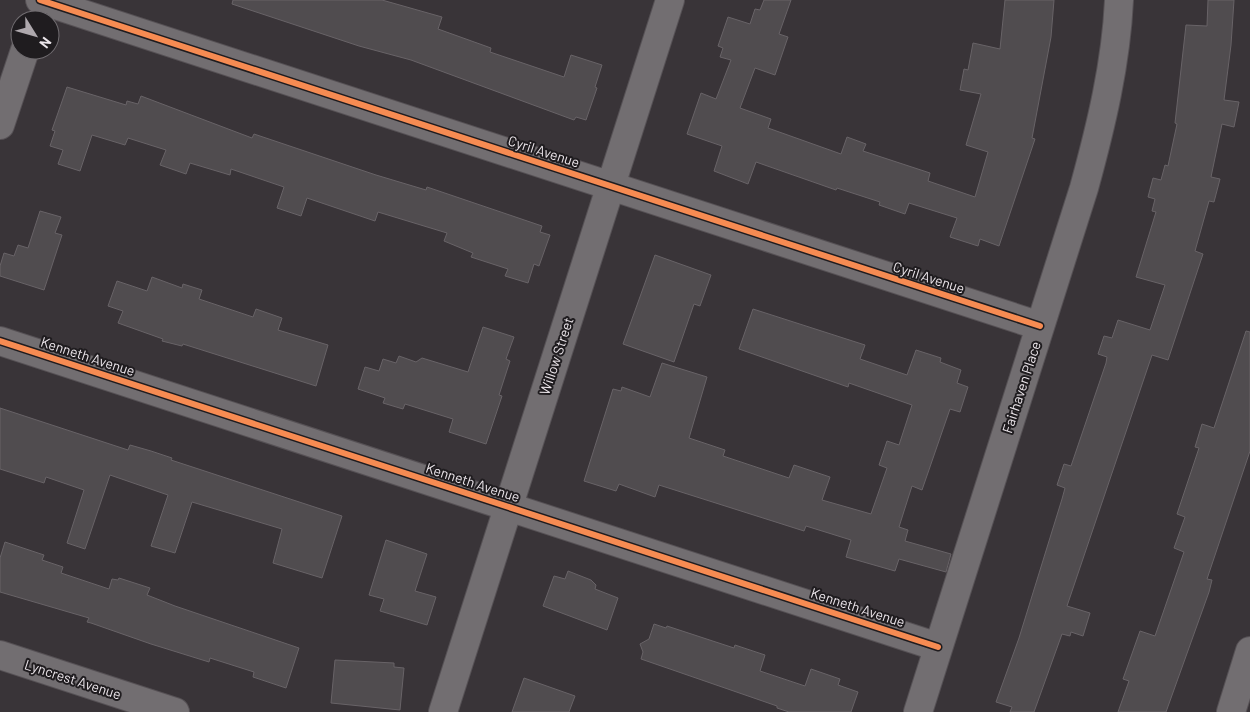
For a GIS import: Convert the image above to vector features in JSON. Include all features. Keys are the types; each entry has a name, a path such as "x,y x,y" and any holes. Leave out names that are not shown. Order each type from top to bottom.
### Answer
{"street":[{"name":"Cyril Avenue","path":"40,0 1040,326"},
{"name":"Willow Street","path":"443,712 670,0"},
{"name":"Fairhaven Place","path":"918,712 1100,130 1111,73 1119,0"},
{"path":"0,125 21,60"},
{"name":"Kenneth Avenue","path":"0,341 938,647"},
{"path":"1231,712 1250,651"},
{"name":"Lyncrest Avenue","path":"0,655 175,712"}],"building":[{"path":"233,0 382,0 442,17 438,29 491,48 490,52 564,77 571,55 602,65 595,87 597,88 586,120 576,117 574,120 411,60 359,46 232,4"},
{"path":"764,0 791,0 779,34 788,37 775,75 755,68 740,108 771,119 768,128 841,154 847,137 866,144 863,151 930,173 928,181 975,197 988,152 966,145 981,94 960,90 964,69 968,70 973,43 1000,49 1005,0 1054,0 1051,37 1032,138 1035,139 999,246 980,239 978,246 950,237 957,218 909,203 905,214 879,205 880,202 837,188 836,190 756,162 748,184 714,171 722,146 687,134 701,93 716,99 731,60 720,57 723,48 718,46 728,17 750,24 755,9 760,10"},
{"path":"1208,0 1234,0 1224,100 1239,102 1234,127 1222,124 1211,177 1220,179 1214,202 1209,201 1195,251 1203,254 1168,360 1152,355 1067,606 1090,613 1083,636 1071,632 1070,636 1062,634 1034,712 1010,712 1012,707 996,702 1019,638 1062,499 1065,488 1057,485 1064,464 1071,466 1106,363 1107,357 1098,354 1104,336 1112,338 1118,320 1150,330 1165,285 1136,277 1156,212 1152,211 1155,199 1148,197 1153,178 1161,180 1165,165 1168,166 1177,124 1175,123 1186,25 1207,26"},
{"path":"67,87 126,105 127,101 138,104 141,96 252,138 254,134 376,175 426,190 427,187 542,226 540,232 550,235 539,266 534,264 528,283 505,276 508,269 471,257 473,253 444,241 447,233 378,212 375,221 307,198 301,216 277,208 284,187 231,169 230,175 190,163 186,174 160,165 166,150 128,138 125,145 92,135 80,171 58,164 63,150 50,146 55,131 52,130"},
{"path":"40,211 61,217 55,233 62,235 44,290 0,276 0,266 4,253 14,256 18,245 28,248"},
{"path":"655,255 711,275 700,306 694,304 674,362 623,344"},
{"path":"152,277 182,288 183,284 202,290 199,299 253,317 256,309 282,318 278,330 328,345 316,386 183,344 182,346 162,341 163,339 118,323 123,311 108,306 117,281 147,291"},
{"path":"753,309 865,345 860,359 907,375 916,350 941,358 940,362 961,370 957,383 968,387 960,412 950,409 922,490 912,486 899,527 908,530 905,541 951,554 946,572 899,559 895,571 846,557 851,540 806,526 804,531 659,485 655,497 619,484 616,491 584,481 613,389 621,391 622,387 650,397 662,363 707,377 689,438 725,450 723,456 789,478 794,465 830,477 822,500 871,514 887,468 879,465 887,441 899,445 912,405 849,383 848,387 739,349"},
{"path":"483,327 514,337 506,359 510,361 499,395 502,396 486,444 449,432 453,419 405,404 403,409 383,403 385,398 358,389 365,367 379,371 383,359 396,363 399,356 416,362 422,358 468,372"},
{"path":"1246,331 1250,332 1250,451 1207,579 1212,580 1209,592 1166,712 1118,712 1129,681 1123,679 1140,631 1155,636 1184,552 1174,548 1185,517 1177,514 1199,448 1195,447 1202,424 1214,428"},
{"path":"0,408 128,450 130,445 151,451 172,458 171,460 342,516 322,578 273,563 282,529 192,502 175,553 151,546 168,495 110,475 85,549 67,543 84,490 46,477 44,483 0,469"},
{"path":"386,540 427,554 415,591 436,597 427,625 380,611 384,599 369,595"},
{"path":"5,542 44,555 42,560 63,567 61,573 109,589 112,579 118,580 119,578 150,588 147,595 175,606 299,648 286,688 253,677 254,672 210,658 209,662 151,644 87,622 89,618 0,592 0,558"},
{"path":"568,571 591,580 596,585 595,589 618,598 607,630 543,606 554,576 565,579"},
{"path":"654,624 666,628 667,626 734,648 735,645 765,655 760,671 805,686 811,669 840,679 838,685 858,692 851,712 789,712 777,708 777,706 641,659 643,652 640,644 649,639"},
{"path":"335,660 394,663 394,667 404,668 400,710 331,703"},
{"path":"524,678 575,696 569,712 512,712"}],"cycle path":[{"path":"40,0 1040,326"},
{"path":"0,341 938,647"}]}
